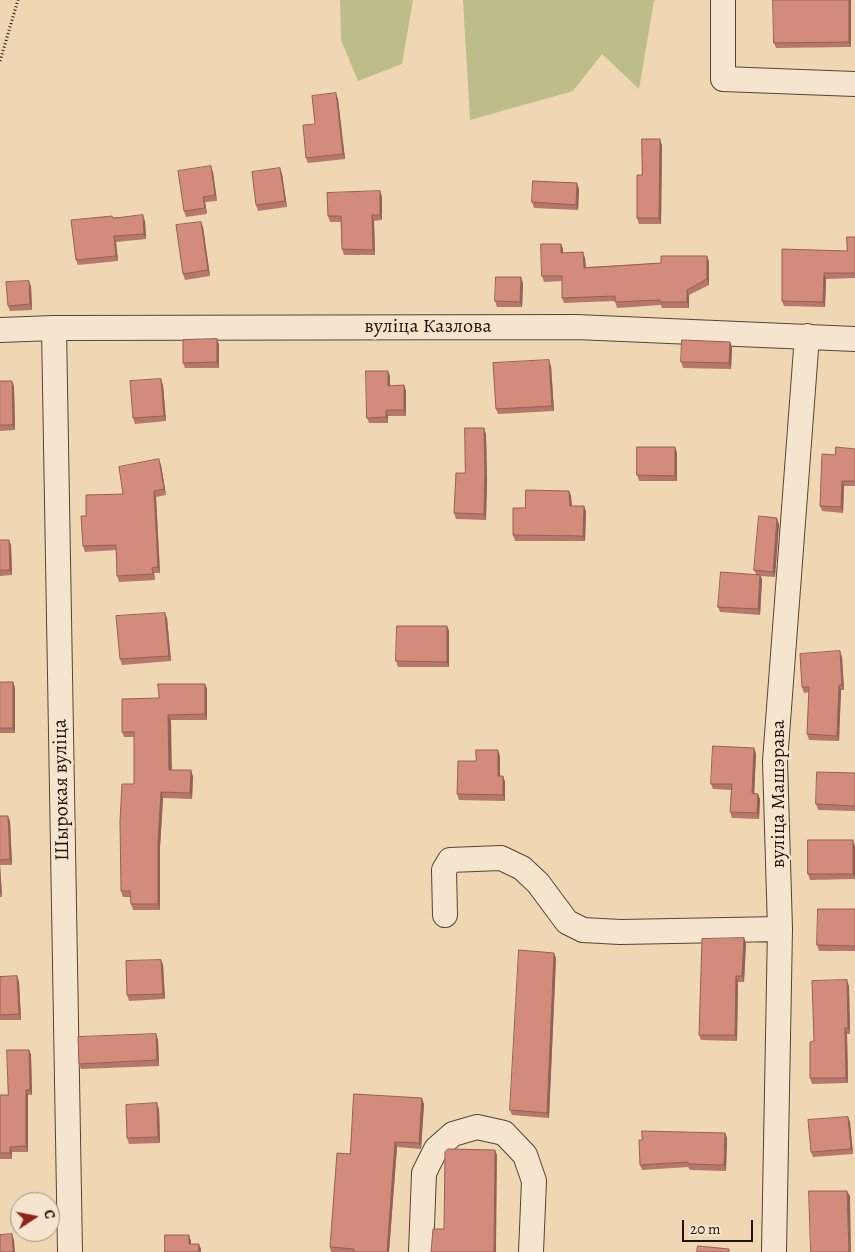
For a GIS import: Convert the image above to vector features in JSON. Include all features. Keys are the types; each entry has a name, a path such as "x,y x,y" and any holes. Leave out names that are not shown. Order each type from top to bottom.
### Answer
{"street":[{"path":"723,0 724,79 855,84"},
{"name":"вуліца Казлова","path":"0,330 54,328 576,327 855,339"},
{"name":"Шырокая вуліца","path":"54,328 70,1252"},
{"name":"вуліца Машэрава","path":"774,1252 780,929 775,761 807,336"},
{"path":"445,915 444,870 450,860 501,858 522,868 538,883 567,922 583,930 620,932 780,929"},
{"path":"421,1252 424,1173 436,1148 453,1134 477,1127 504,1133 525,1155 534,1181 531,1252"}],"path":[{"path":"0,61 18,0"}],"green space":[{"path":"340,0 413,0 402,64 358,81 341,40"},
{"path":"463,0 656,0 654,1 639,89 602,54 573,91 470,120"}],"building":[{"path":"773,0 849,0 849,42 774,43"},
{"path":"336,93 343,154 306,158 303,125 315,124 312,96"},
{"path":"642,139 660,139 659,218 637,218 637,175 642,175"},
{"path":"211,166 215,195 203,197 205,208 184,211 178,171"},
{"path":"280,168 285,201 256,205 252,172"},
{"path":"533,181 577,183 576,205 532,202"},
{"path":"380,191 380,215 372,215 373,250 342,249 341,216 328,216 327,193"},
{"path":"143,215 144,234 114,236 116,256 76,260 71,220"},
{"path":"201,222 208,270 183,274 176,225"},
{"path":"847,237 855,237 855,273 824,273 823,302 782,301 782,249 847,251"},
{"path":"541,244 561,244 561,253 583,252 584,268 661,263 661,256 707,256 707,279 687,290 687,302 660,302 660,300 615,302 615,296 562,298 562,276 542,276"},
{"path":"496,277 521,277 520,302 495,301"},
{"path":"29,281 30,304 8,306 6,282"},
{"path":"217,339 217,362 183,363 183,340"},
{"path":"682,340 730,342 729,363 681,362"},
{"path":"549,360 552,406 496,409 493,363"},
{"path":"366,371 388,371 388,386 404,385 404,410 386,410 386,417 367,418"},
{"path":"161,379 164,416 133,418 130,381"},
{"path":"0,381 12,381 13,425 0,425"},
{"path":"465,428 484,428 484,514 454,513 456,473 465,473"},
{"path":"637,447 675,447 675,476 637,475"},
{"path":"836,447 855,449 855,481 842,481 841,507 820,506 822,454 835,455"},
{"path":"159,459 164,489 154,491 158,567 152,568 153,574 117,576 116,545 83,546 81,516 86,516 86,495 123,494 119,467"},
{"path":"526,490 569,491 570,506 584,506 583,536 513,535 513,508 525,508"},
{"path":"759,516 777,518 773,572 754,570"},
{"path":"0,540 9,540 10,570 0,570"},
{"path":"721,572 760,575 758,609 718,607"},
{"path":"165,613 169,656 120,659 116,616"},
{"path":"397,626 447,626 447,662 396,661"},
{"path":"840,651 842,685 839,685 837,736 807,734 809,687 802,687 800,654"},
{"path":"0,682 13,682 13,728 0,728"},
{"path":"158,684 205,684 205,714 168,715 169,770 191,770 190,793 161,792 158,841 158,904 131,904 130,891 121,891 120,821 122,784 134,784 134,732 122,732 122,699 159,698"},
{"path":"713,746 754,748 752,793 758,794 757,813 730,812 732,784 711,784"},
{"path":"476,750 498,750 498,776 503,776 503,795 457,794 458,761 476,761"},
{"path":"817,772 855,773 855,806 816,804"},
{"path":"0,816 8,816 10,859 0,860"},
{"path":"808,840 853,840 853,874 808,874"},
{"path":"818,909 855,909 855,946 817,945"},
{"path":"744,938 742,976 736,976 735,1035 699,1035 702,939"},
{"path":"519,950 554,953 547,1113 510,1110"},
{"path":"161,960 163,994 127,995 126,961"},
{"path":"17,976 19,1014 0,1015 0,977"},
{"path":"847,980 848,1028 845,1028 846,1078 810,1078 810,1042 814,1041 812,981"},
{"path":"156,1034 157,1060 79,1064 78,1037"},
{"path":"7,1050 29,1050 30,1090 26,1090 26,1146 10,1147 10,1153 0,1153 0,1095 8,1095"},
{"path":"354,1094 422,1098 419,1143 395,1142 387,1252 354,1252 354,1249 330,1247 337,1153 350,1154"},
{"path":"157,1103 158,1137 127,1138 126,1105"},
{"path":"848,1117 851,1149 811,1152 808,1120"},
{"path":"642,1131 725,1133 724,1165 688,1164 688,1162 640,1165 639,1140 642,1140"},
{"path":"448,1149 495,1150 494,1252 431,1252 433,1229 444,1229 445,1152"},
{"path":"809,1191 847,1191 849,1252 811,1252"},
{"path":"10,1234 13,1252 0,1252 0,1235"},
{"path":"165,1235 189,1235 189,1244 199,1244 198,1252 165,1252"},
{"path":"698,1246 729,1249 729,1252 697,1252"}]}
